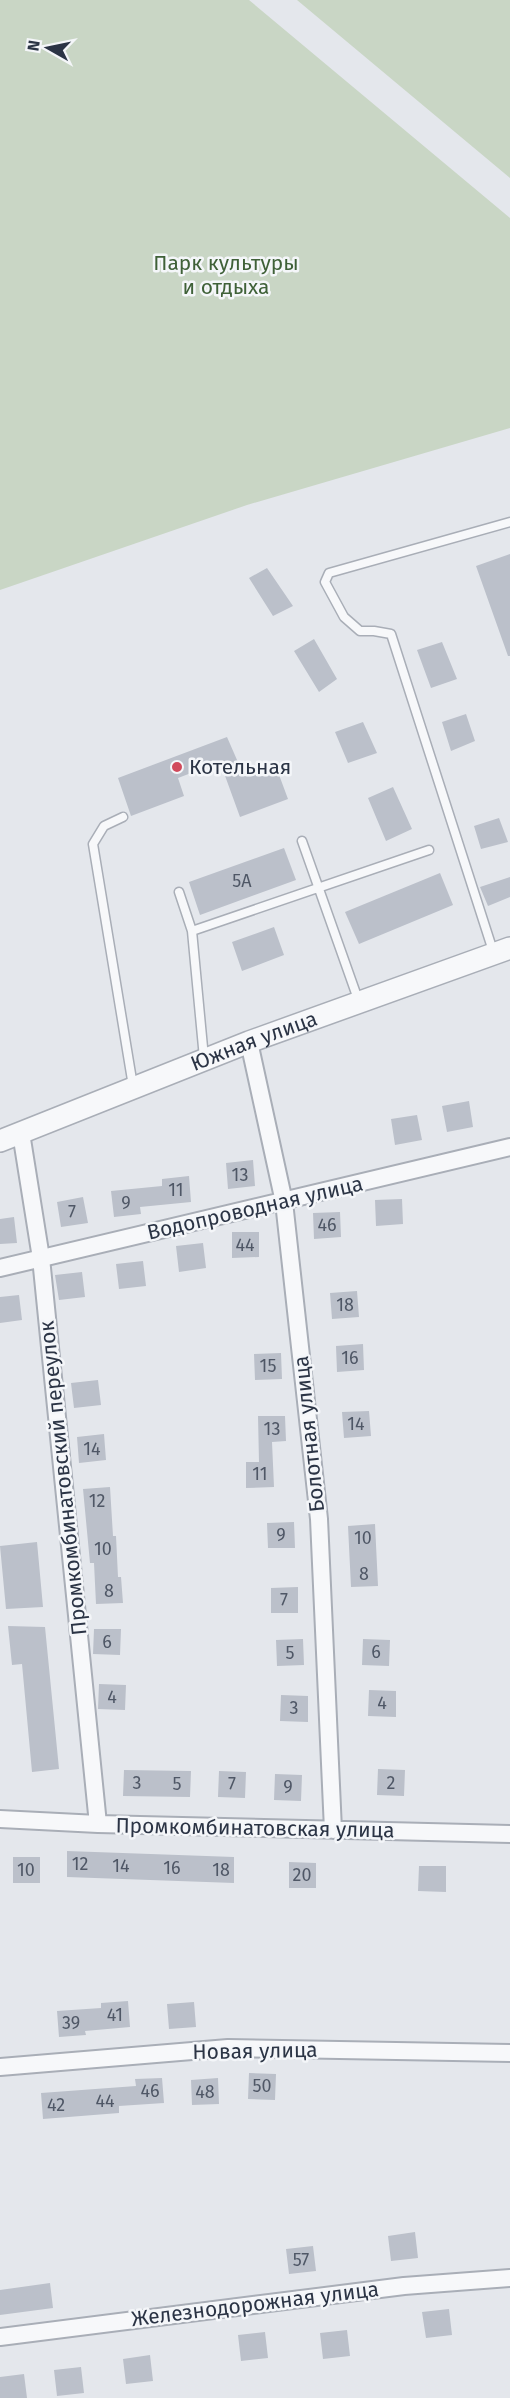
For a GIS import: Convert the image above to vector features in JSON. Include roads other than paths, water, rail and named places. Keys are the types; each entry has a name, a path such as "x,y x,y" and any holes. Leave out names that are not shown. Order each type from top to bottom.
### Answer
{"street":[{"name":"Южная улица","path":"0,1141 249,1042 502,951"},
{"name":"Болотная улица","path":"249,1042 284,1202 319,1519 333,1830"},
{"name":"Промкомбинатовский переулок","path":"21,1133 40,1258 98,1824"},
{"name":"Водопроводная улица","path":"0,1268 510,1147"},
{"name":"Промкомбинатовская улица","path":"0,1819 98,1824 510,1834"},
{"name":"Новая улица","path":"0,2067 228,2048 510,2053"},
{"name":"Железнодорожная улица","path":"0,2337 404,2286 510,2278"}],"lane":[{"path":"502,951 391,634 360,631 344,617 326,582 329,573 510,522"},
{"path":"123,817 104,826 93,844 134,1089"},
{"path":"302,841 359,1002"},
{"path":"192,931 429,850"},
{"path":"179,892 192,931 205,1061"}],"place":[{"name":"Котельная","path":"177,767"}],"park label":[{"name":"Парк культуры и отдыха","path":"226,275"}]}
